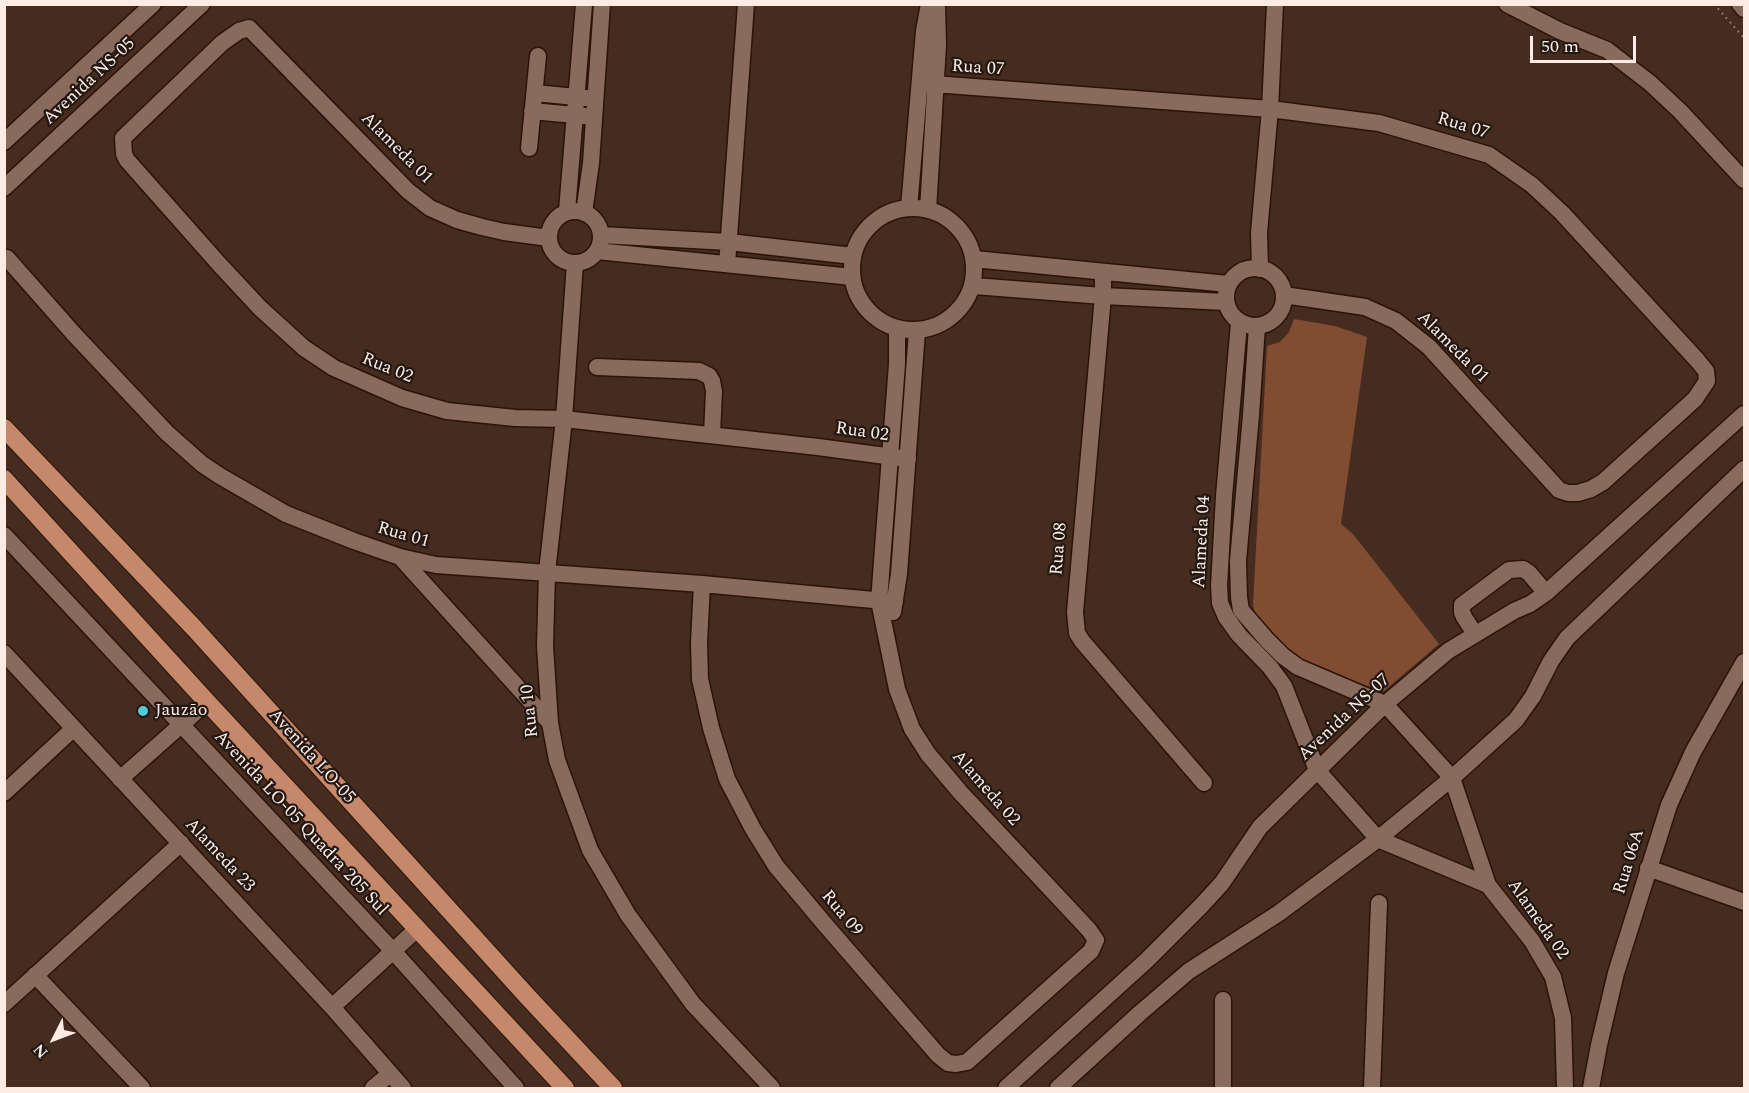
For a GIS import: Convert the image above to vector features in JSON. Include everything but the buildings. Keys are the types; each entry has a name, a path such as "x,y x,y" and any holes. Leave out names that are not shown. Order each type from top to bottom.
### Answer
{"main road":[{"name":"Avenida LO-05","path":"4,428 195,630 613,1089"},
{"path":"4,479 565,1089"}],"street":[{"name":"Avenida NS-05","path":"4,142 153,4"},
{"name":"Avenida NS-05","path":"4,189 202,4"},
{"path":"567,212 584,4"},
{"path":"584,213 591,163 602,4"},
{"path":"726,264 746,4"},
{"path":"928,210 928,84 924,31 929,4"},
{"path":"909,208 928,84 938,45 937,4"},
{"path":"1260,269 1259,233 1270,109 1275,4"},
{"path":"1507,4 1560,31 1607,50 1650,83 1744,180"},
{"path":"1740,4 1744,9"},
{"name":"Alameda 01","path":"249,28 408,191 430,208 482,227 549,238"},
{"name":"Rua 02","path":"249,28 239,31 222,43 124,136 123,147 127,160 260,308 304,348 334,368 402,398 447,411 515,418 564,419 908,459"},
{"path":"529,148 538,56"},
{"name":"Rua 07","path":"928,84 1270,109 1379,123 1489,155 1532,185 1562,213 1706,371 1707,381 1695,399 1603,482 1578,493 1559,490"},
{"path":"535,93 596,99"},
{"path":"532,111 594,117"},
{"path":"909,208 928,210 945,217 958,228 968,243 974,259 974,286 957,313 942,324 917,331 897,329 885,324 869,312 858,296 852,277 853,256 860,238 873,223 890,212 909,208"},
{"path":"567,212 584,213 594,219 599,226 601,235 597,251 583,262 574,263 560,258 551,245 549,238 553,223 567,212"},
{"path":"601,235 729,242 853,256"},
{"path":"597,251 852,277"},
{"name":"Rua 01","path":"8,258 73,333 159,425 202,464 286,514 354,541 400,557 436,565 702,584 887,601"},
{"path":"974,259 1228,284"},
{"name":"Rua 10","path":"574,263 564,419 548,572 545,646 550,723 557,760 590,850 628,915 693,1004 772,1089"},
{"path":"1250,268 1260,269 1269,272 1281,286 1284,295 1280,313 1266,324 1257,326 1239,323 1226,302 1228,284 1241,271 1250,268"},
{"name":"Rua 08","path":"1103,272 1103,296 1075,612 1077,633 1204,783"},
{"path":"974,286 1103,296 1226,302"},
{"name":"Alameda 01","path":"1284,295 1365,306 1396,321 1429,347 1559,490"},
{"name":"Alameda 04","path":"1239,323 1221,546 1220,603 1226,617 1239,635 1270,667 1284,686 1317,770"},
{"name":"Alameda 04","path":"1257,326 1238,561 1241,610 1282,656 1298,667 1385,704"},
{"name":"Alameda 02","path":"897,329 897,364 889,457 886,636 897,688 912,729 928,754 960,792 1089,930 1096,944"},
{"name":"Alameda 02","path":"887,601 908,459 917,331"},
{"path":"597,367 699,371 709,376 714,391 712,435"},
{"path":"1231,413 1251,415"},
{"name":"Avenida NS-07","path":"1006,1089 1147,960 1201,906 1221,883 1260,827 1385,704 1448,651 1546,593 1744,414"},
{"path":"1230,436 1249,436"},
{"path":"1058,1089 1189,970 1279,913 1378,839 1452,778 1516,720 1567,638 1744,469"},
{"name":"Avenida LO-05 Quadra 205 Sul","path":"4,535 393,951 516,1089"},
{"path":"400,557 550,723"},
{"path":"1476,634 1462,612 1462,605 1509,570 1523,569 1546,593"},
{"name":"Rua 09","path":"702,584 700,679 711,728 727,779 762,846 776,866 938,1055 948,1063 967,1062 1092,951 1096,944"},
{"name":"Alameda 23","path":"4,653 332,1007 402,1089"},
{"name":"Rua 06A","path":"1591,1089 1616,973 1669,805 1693,752 1744,662"},
{"path":"120,779 207,702"},
{"path":"1385,704 1452,778"},
{"path":"4,793 74,729"},
{"path":"1317,770 1378,839 1488,885"},
{"name":"Alameda 02","path":"1452,778 1488,885 1532,941 1553,977 1563,1018 1567,1089"},
{"path":"4,1004 181,843"},
{"path":"1648,868 1744,902"},
{"path":"1372,1089 1379,903"},
{"path":"332,1007 417,929"},
{"path":"35,975 142,1089"},
{"path":"1223,1000 1223,1089"},
{"path":"373,1089 390,1074"},
{"path":"1567,1089 1586,1089"}],"path":[{"path":"1714,4 1744,38"}],"shaded area":[{"path":"1294,319 1335,326 1367,337 1341,524 1353,534 1439,644 1384,691 1317,671 1258,630 1253,604 1267,346 1280,342 1289,332"}],"place":[{"name":"Jauzão","path":"143,711"}]}
